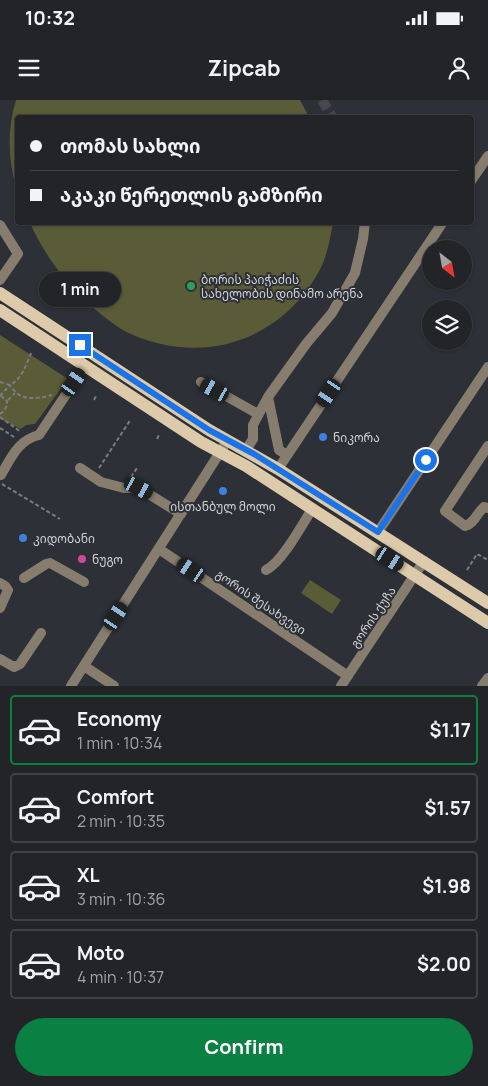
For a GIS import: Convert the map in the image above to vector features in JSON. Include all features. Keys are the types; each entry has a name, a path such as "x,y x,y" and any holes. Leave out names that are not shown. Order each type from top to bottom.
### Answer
{"main road":[{"path":"0,293 209,430 278,469 488,603"},
{"path":"0,310 201,442 246,466 488,623"}],"street":[{"path":"474,177 488,156"},
{"path":"0,225 18,254 0,280"},
{"path":"246,450 253,439 253,426 268,397 306,344 332,313 355,273 365,225"},
{"path":"278,469 441,225"},
{"path":"1,479 19,445 39,434 85,366"},
{"path":"378,532 488,367"},
{"path":"201,382 258,414"},
{"path":"268,397 279,450 287,455"},
{"path":"71,686 228,440"},
{"path":"488,446 445,511 465,526 470,525 484,507 488,508"},
{"path":"80,468 101,482 124,488 139,488 181,514"},
{"path":"266,570 272,567 312,509"},
{"name":"გორის შესახვევი","path":"159,549 348,676"},
{"name":"გორის ქუჩა","path":"341,686 424,561"},
{"path":"24,578 50,563 84,582"},
{"path":"0,582 8,590 0,608"},
{"path":"0,659 14,667 20,664 41,633"},
{"path":"84,666 114,686"},
{"path":"482,686 488,678"}],"path":[{"path":"7,401 0,396 10,385 16,382 23,372 31,353"},
{"path":"0,382 10,385 15,393 24,398 54,395"},
{"path":"15,393 7,401 4,411 0,416 26,440"},
{"path":"94,400 96,396"},
{"path":"94,477 131,419"},
{"path":"0,428 26,440"},
{"path":"157,439 159,435"},
{"path":"1,479 60,519"},
{"path":"467,570 477,554 488,560"}],"green space":[{"path":"16,100 300,100 308,115 15,115 15,183 10,156 13,111"},
{"name":"ბორის პაიჭაძის სახელობის დინამო არენა","path":"31,225 333,225 326,255 318,273 302,296 283,316 261,330 238,341 186,348 159,344 133,335 122,330 107,319 73,288 53,263"},
{"path":"0,335 68,379 35,424 26,425 21,429 0,419"},
{"path":"310,580 341,600 332,614 301,593"}],"tunnel":[{"path":"322,100 331,115"}],"place":[{"name":"ბორის პაიჭაძის სახელობის დინამო არენა","path":"191,286"},
{"name":"ნიკორა","path":"323,437"},
{"name":"ისთანბულ მოლი","path":"223,491"},
{"name":"კიდობანი","path":"23,538"},
{"name":"ნუგო","path":"82,559"}],"route":[{"path":"80,345 209,430 254,454 378,532 426,460"}]}
